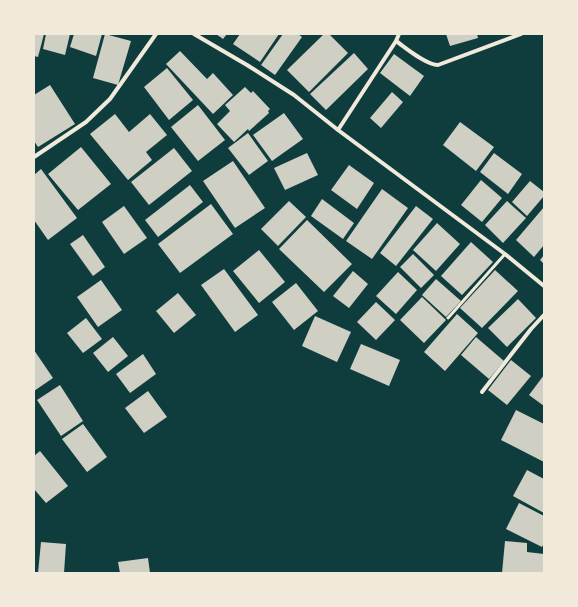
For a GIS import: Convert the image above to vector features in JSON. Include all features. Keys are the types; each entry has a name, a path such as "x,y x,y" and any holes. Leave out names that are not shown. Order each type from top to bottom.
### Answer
{"street":[{"path":"34,157 86,122 110,99 156,34"},
{"path":"194,34 247,64 294,95 338,130 505,254 544,286"},
{"path":"338,130 396,41 399,34"},
{"path":"396,41 431,64 438,65 522,34"},
{"path":"482,392 544,315"}],"lane":[{"path":"448,318 505,254"}],"building":[{"path":"34,34 44,34 38,57 34,56"},
{"path":"46,34 70,34 65,55 43,49"},
{"path":"74,34 102,34 96,56 70,47"},
{"path":"105,34 131,41 118,85 93,78"},
{"path":"216,34 227,34 223,39"},
{"path":"240,34 279,34 260,62 233,44"},
{"path":"283,34 298,34 302,37 275,75 261,65"},
{"path":"324,34 329,34 348,53 309,92 287,70"},
{"path":"446,34 477,34 478,38 450,46"},
{"path":"180,51 207,79 213,73 233,95 213,114 166,64"},
{"path":"354,53 368,69 326,110 310,94"},
{"path":"394,54 424,76 410,96 380,73"},
{"path":"167,68 193,100 169,120 144,87"},
{"path":"50,85 75,124 38,147 34,141 34,95"},
{"path":"245,87 251,93 253,91 270,109 268,111 269,113 234,142 217,124 230,111 225,105"},
{"path":"392,92 403,102 381,128 370,118"},
{"path":"198,105 225,140 198,161 171,127"},
{"path":"284,113 303,139 272,161 253,135"},
{"path":"115,114 129,132 150,114 167,135 146,152 152,160 128,180 90,134"},
{"path":"460,122 494,147 476,171 443,145"},
{"path":"248,133 268,161 249,175 228,148"},
{"path":"81,147 111,184 78,210 48,174"},
{"path":"174,148 192,171 149,205 131,182"},
{"path":"307,153 318,175 285,190 274,168"},
{"path":"494,153 522,174 508,194 480,172"},
{"path":"233,161 265,208 235,228 203,181"},
{"path":"349,165 374,183 357,209 331,190"},
{"path":"41,169 77,218 48,240 34,220 34,175"},
{"path":"481,180 502,198 482,222 461,205"},
{"path":"530,181 544,192 544,196 527,216 512,202"},
{"path":"190,185 203,202 158,237 145,220"},
{"path":"382,189 408,208 372,259 346,241"},
{"path":"322,199 354,223 343,239 311,216"},
{"path":"289,201 306,217 278,246 261,229"},
{"path":"507,201 526,218 503,243 485,225"},
{"path":"211,204 233,234 180,273 158,244"},
{"path":"124,206 147,238 124,254 102,222"},
{"path":"416,206 433,219 396,266 380,253"},
{"path":"544,207 544,245 534,257 516,240"},
{"path":"307,220 352,264 324,292 279,249"},
{"path":"437,223 460,244 436,271 413,250"},
{"path":"83,235 105,267 93,276 70,244"},
{"path":"471,242 493,262 462,295 441,276"},
{"path":"259,250 285,282 259,303 233,271"},
{"path":"413,254 434,275 421,288 400,267"},
{"path":"544,255 544,264 540,260"},
{"path":"224,269 258,315 235,332 201,285"},
{"path":"495,270 518,291 482,328 460,308"},
{"path":"353,271 368,284 349,308 333,296"},
{"path":"398,272 417,290 396,314 376,296"},
{"path":"436,279 461,301 446,317 422,295"},
{"path":"101,280 122,310 98,327 77,297"},
{"path":"296,283 318,311 294,330 272,302"},
{"path":"178,293 196,315 174,333 156,311"},
{"path":"422,297 446,320 424,343 400,320"},
{"path":"518,299 536,318 507,347 488,328"},
{"path":"376,302 395,320 376,340 357,322"},
{"path":"457,314 478,333 445,371 424,352"},
{"path":"315,316 351,332 337,362 302,346"},
{"path":"86,318 102,339 83,353 67,333"},
{"path":"113,337 128,356 108,372 93,353"},
{"path":"476,337 504,361 489,379 461,355"},
{"path":"361,344 400,360 389,386 350,369"},
{"path":"34,350 53,378 34,391"},
{"path":"143,354 156,374 130,393 116,374"},
{"path":"511,360 531,376 507,405 488,390"},
{"path":"544,375 544,406 529,395"},
{"path":"60,385 83,421 61,436 37,400"},
{"path":"148,391 167,417 144,433 125,408"},
{"path":"516,410 544,424 544,462 501,440"},
{"path":"83,424 107,457 87,472 62,439"},
{"path":"40,451 68,486 46,503 34,489 34,456"},
{"path":"527,470 544,479 544,513 513,496"},
{"path":"519,503 544,516 544,543 542,547 506,529"},
{"path":"505,541 527,543 527,552 544,554 544,573 502,573"},
{"path":"41,542 66,544 64,573 38,573"},
{"path":"148,558 150,573 120,573 118,562"}]}
